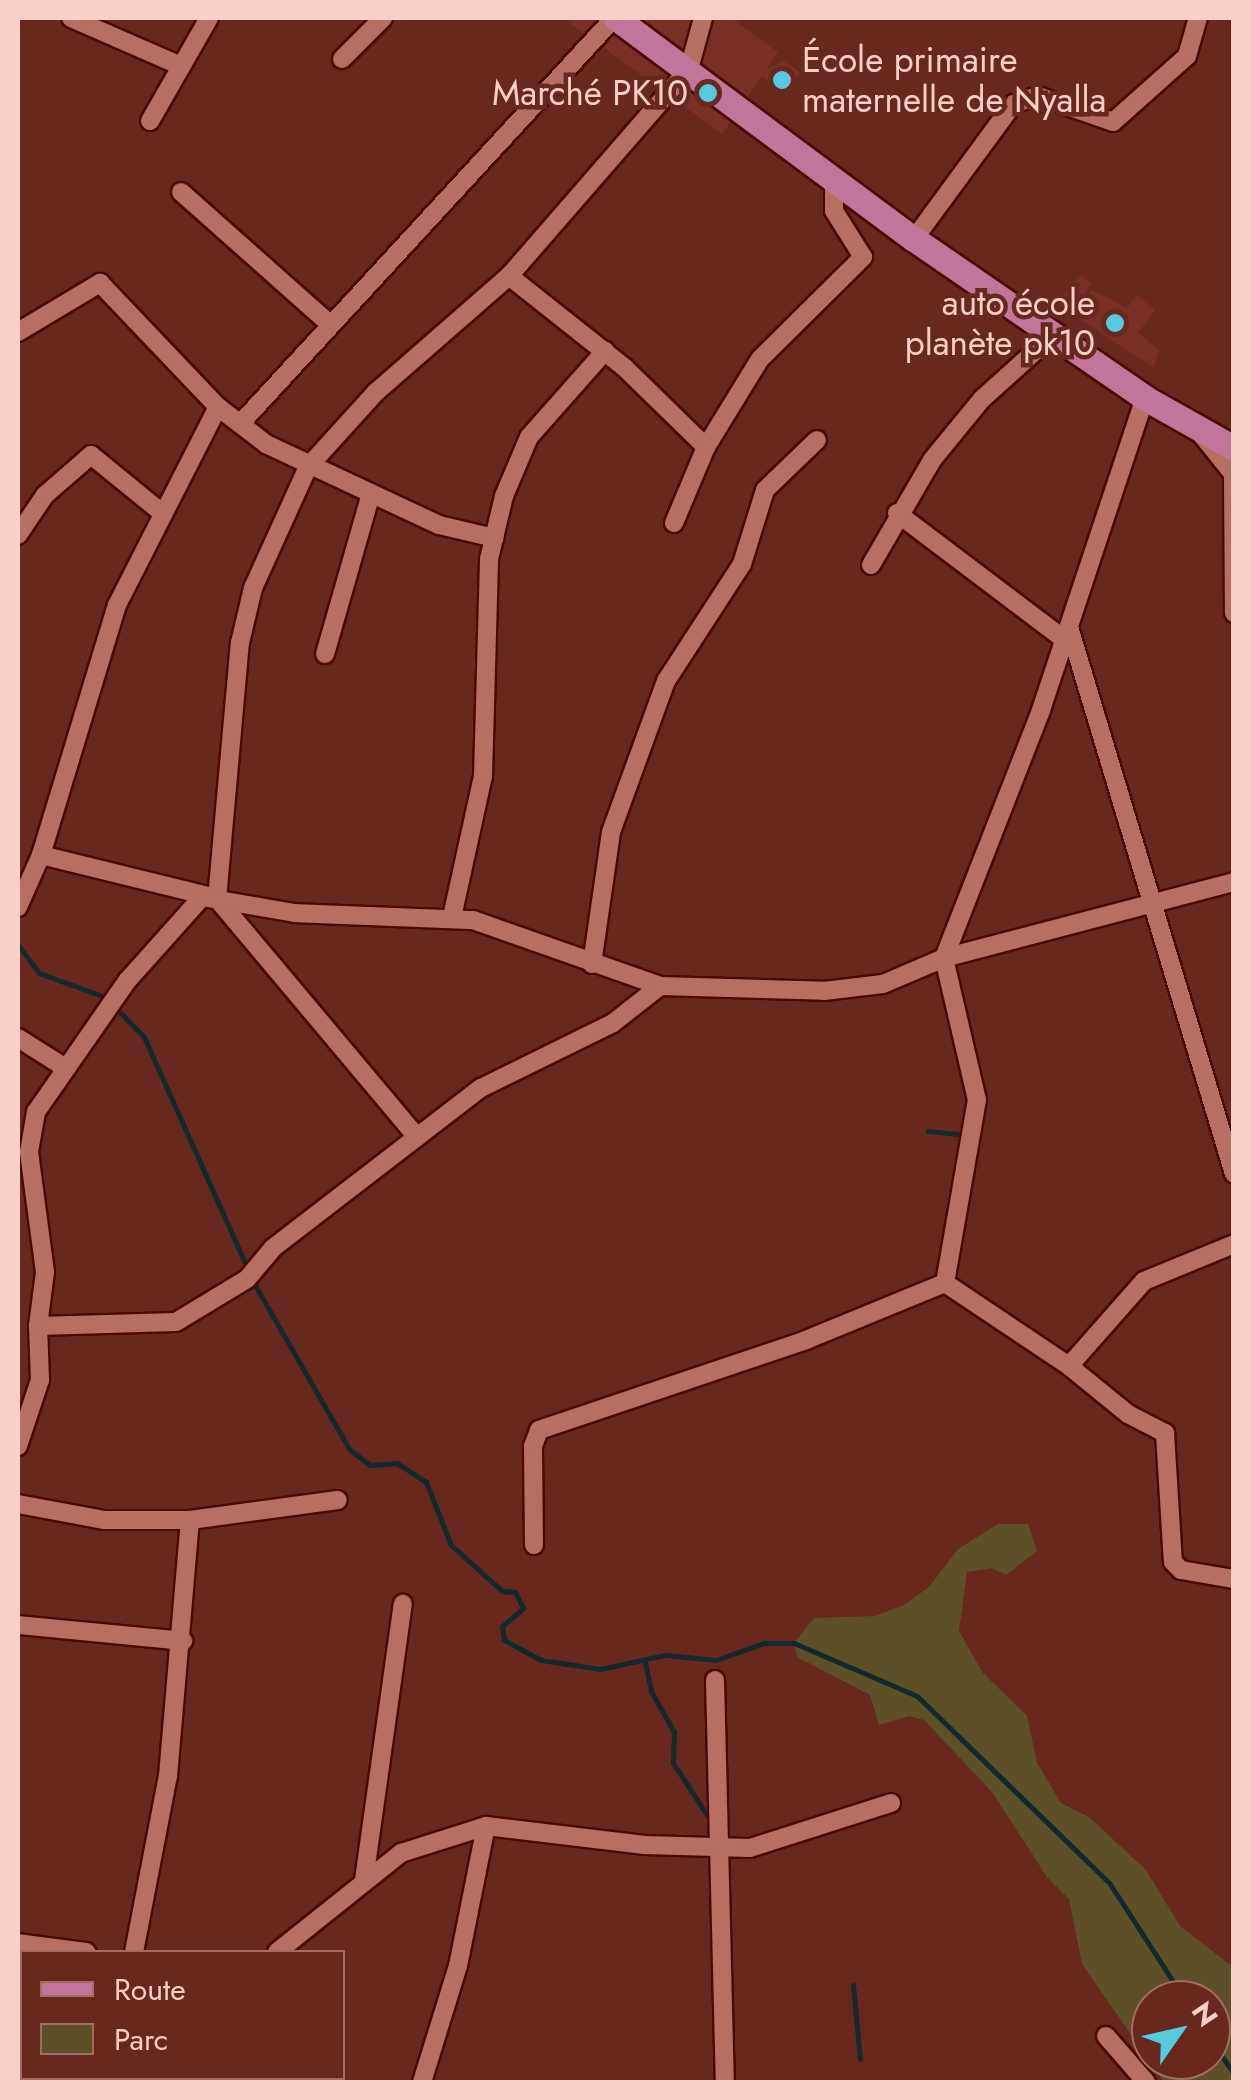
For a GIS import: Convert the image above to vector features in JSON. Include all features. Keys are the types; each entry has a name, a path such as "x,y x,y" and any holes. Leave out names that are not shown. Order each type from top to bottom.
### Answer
{"main road":[{"path":"615,18 914,239 1145,398 1234,448"}],"street":[{"path":"71,18 181,66"},
{"path":"150,120 209,18"},
{"path":"342,59 384,18"},
{"path":"240,424 615,18"},
{"path":"18,1446 40,1380 38,1326 45,1272 29,1152 36,1112 64,1066 127,981 213,898 240,643 271,538 290,518 308,467 376,392 509,276 689,69 703,18"},
{"path":"914,239 1013,104 1038,96 1113,122 1187,56 1198,18"},
{"path":"674,523 706,447 760,359 864,256 834,211 834,179"},
{"path":"181,192 330,326"},
{"path":"509,276 605,350 706,447"},
{"path":"18,332 100,283 218,408 240,424 308,467 439,524 494,538"},
{"path":"871,565 898,514 982,400 1053,335"},
{"path":"452,918 484,776 482,683 494,538 529,438 605,350"},
{"path":"945,1282 977,1100 944,958 1067,634 1145,398"},
{"path":"18,907 41,854 117,605 218,408"},
{"path":"1199,431 1233,474 1234,613"},
{"path":"592,964 612,832 666,681 742,564 765,490 817,440"},
{"path":"18,535 45,495 90,455 162,513"},
{"path":"325,654 372,494"},
{"path":"898,514 1067,634 1156,906 1234,1174"},
{"path":"41,854 213,898 295,913 452,918 493,925 660,986 853,989 883,984 944,958 1156,906 1234,882"},
{"path":"213,898 416,1137"},
{"path":"38,1326 176,1322 247,1279 273,1248 482,1088 613,1023 660,986"},
{"path":"18,1038 64,1066"},
{"path":"1070,1366 1144,1281 1234,1244"},
{"path":"945,1282 1070,1366 1128,1414 1168,1437 1175,1566 1234,1579"},
{"path":"534,1545 533,1446 539,1430 806,1340 945,1282"},
{"path":"18,1504 104,1520 190,1520 338,1500"},
{"path":"134,1950 168,1776 183,1642 190,1520"},
{"path":"364,1880 403,1604"},
{"path":"18,1625 183,1642"},
{"path":"715,1680 723,1848 725,2082"},
{"path":"278,1950 401,1853 486,1826 750,1848 891,1804"},
{"path":"422,2082 458,1966 486,1826"},
{"path":"18,1943 71,1950"},
{"path":"1106,2036 1146,2082"}],"shaded area":[{"name":"Marché PK10","path":"563,18 731,18 778,52 767,69 783,61 800,72 787,92 762,76 722,134"},
{"name":"auto école planète pk10","path":"1082,275 1091,284 1081,300 1092,290 1127,308 1137,295 1155,310 1138,333 1159,350 1154,368 1066,310 1060,298"}],"green space":[{"path":"998,1524 1028,1524 1037,1551 1006,1575 992,1568 967,1572 959,1631 982,1672 1027,1716 1037,1763 1061,1803 1089,1817 1146,1870 1180,1926 1233,1967 1233,2082 1163,2080 1231,2080 1231,1980 1131,1980 1131,2035 1082,1964 1069,1899 1047,1877 992,1792 924,1720 909,1716 879,1725 870,1695 797,1657 794,1643 814,1618 875,1616 904,1605 929,1587 958,1549"}],"waterway":[{"path":"18,945 39,973 105,997 144,1037 248,1269"},
{"path":"928,1131 968,1135"},
{"path":"252,1280 349,1449 370,1465 397,1463 426,1482 451,1545 502,1591 515,1592 523,1608 502,1626 504,1640 541,1660 600,1669 666,1655 716,1660 764,1643 794,1643 917,1696 1110,1884 1172,1980"},
{"path":"645,1662 651,1691 674,1732 673,1763 713,1824"},
{"path":"853,1985 860,2059"},
{"path":"1231,2070 1234,2074"}],"place":[{"name":"École primaire maternelle de Nyalla","path":"782,80"},
{"name":"Marché PK10","path":"708,93"},
{"name":"auto école planète pk10","path":"1115,323"}]}
